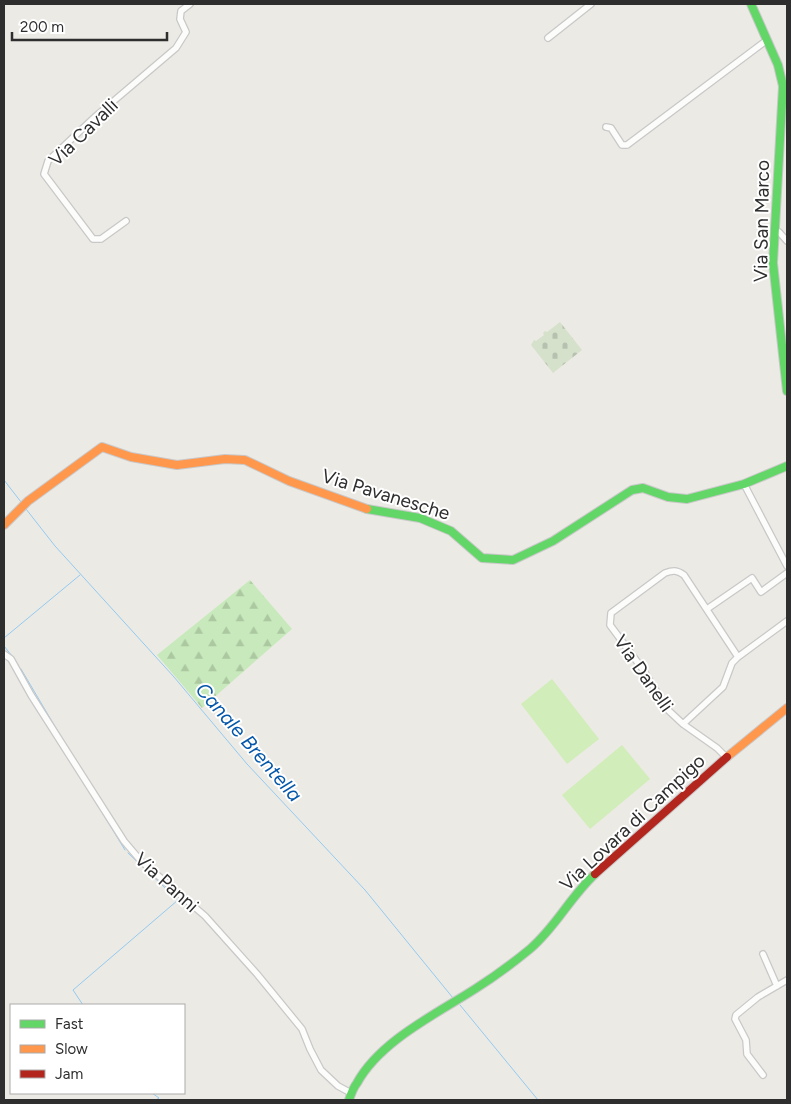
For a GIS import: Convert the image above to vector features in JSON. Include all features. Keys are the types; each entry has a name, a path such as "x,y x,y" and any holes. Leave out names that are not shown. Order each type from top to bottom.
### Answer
{"street":[{"name":"Via Cavalli","path":"126,221 101,239 94,239 44,174 48,161 96,116 176,48 186,32 180,19 181,11 190,4"},
{"path":"548,38 591,4"},
{"name":"Via San Marco","path":"751,4 779,69 782,82 773,270 787,391"},
{"path":"606,127 611,128 622,145 627,146 767,40"},
{"path":"774,230 778,231 787,241"},
{"name":"Via Pavanesche","path":"4,526 28,501 102,447 132,458 177,465 225,458 245,460 289,481 374,511 420,518 451,531 482,558 513,560 553,541 632,490 643,488 668,497 687,499 744,484 787,466"},
{"path":"744,484 787,566"},
{"name":"Via Danelli","path":"707,609 684,575 671,570 612,611 610,625 644,671 662,702 676,719 717,748 726,757"},
{"path":"738,656 707,609 752,578 761,592 787,573"},
{"path":"683,724 723,687 732,663 738,656 787,621"},
{"name":"Via Panni","path":"4,654 11,659 31,695 124,841 141,861 204,916 257,974 302,1029 312,1055 321,1070 350,1096"},
{"name":"Via Lovara di Campigo","path":"350,1096 371,1064 426,1020 488,981 535,944 548,932 582,886 726,757 787,708"},
{"path":"763,954 777,986"},
{"path":"762,1075 747,1054 746,1040 735,1019 736,1015 752,1002 787,980"}],"green space":[{"path":"560,322 582,350 553,373 531,345 534,340 536,341 544,335 545,331 547,332"},
{"path":"250,580 292,629 202,708 157,655"},
{"path":"552,679 599,739 567,764 521,704"},
{"path":"622,745 650,779 590,829 562,795"}],"waterway":[{"name":"Canale Brentella","path":"4,480 21,502"},
{"name":"Canale Brentella","path":"26,509 55,546 174,677 247,764 365,890 453,998"},
{"path":"4,638 80,575"},
{"path":"4,646 12,656"},
{"path":"14,659 18,665"},
{"path":"21,669 60,735"},
{"path":"89,791 125,850"},
{"path":"82,1004 73,990 178,900 128,853"},
{"name":"Canale Brentella","path":"460,1005 538,1100"},
{"path":"153,1094 159,1098 156,1100"}],"traffic: fast":[{"path":"751,4 778,65 783,86 773,263 787,391"},
{"path":"367,509 420,518 451,531 482,558 513,560 553,541 632,490 643,488 668,497 687,499 744,484 787,466"},
{"path":"349,1100 352,1091 367,1068 394,1041 489,980 530,949 548,931 578,892 595,874"}],"traffic: slow":[{"path":"4,525 28,501 102,447 131,457 177,465 225,459 245,460 289,481 367,509"},
{"path":"727,757 787,708"}],"traffic: jam":[{"path":"595,874 727,757"}]}
